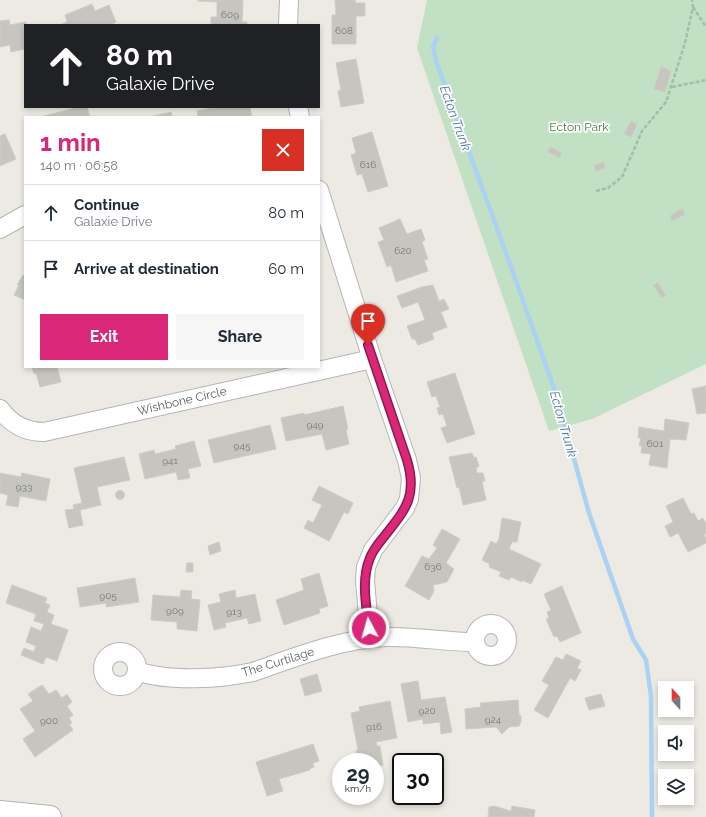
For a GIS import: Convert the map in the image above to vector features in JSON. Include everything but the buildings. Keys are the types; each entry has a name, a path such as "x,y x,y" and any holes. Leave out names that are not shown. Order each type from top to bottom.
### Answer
{"main road":[{"path":"0,812 50,817"}],"street":[{"path":"288,24 289,0"},
{"path":"320,193 372,359 407,460 411,478 409,499 405,508 399,518 373,550 366,567 365,581 370,638"},
{"path":"0,229 24,216"},
{"name":"Wishbone Circle","path":"0,409 5,416 25,430 44,432 372,359"},
{"name":"The Curtilage","path":"137,671 159,676 183,678 215,677 240,674 253,672 335,645 370,638 387,637 475,642"}],"path":[{"path":"596,191 608,188 622,178 642,131 666,102 685,43 693,6 692,0"},
{"path":"693,6 706,27"},
{"path":"672,87 706,80"}],"green space":[{"name":"Ecton Park","path":"427,0 706,0 706,364 592,419 549,431 417,48"}],"waterway":[{"name":"Ecton Trunk","path":"437,38 433,47 437,64 557,397 589,513 633,639 646,660 651,696 652,817"}],"route":[{"path":"368,345 407,460 411,478 409,499 405,508 399,518 373,550 366,567 365,581 369,628"}]}
